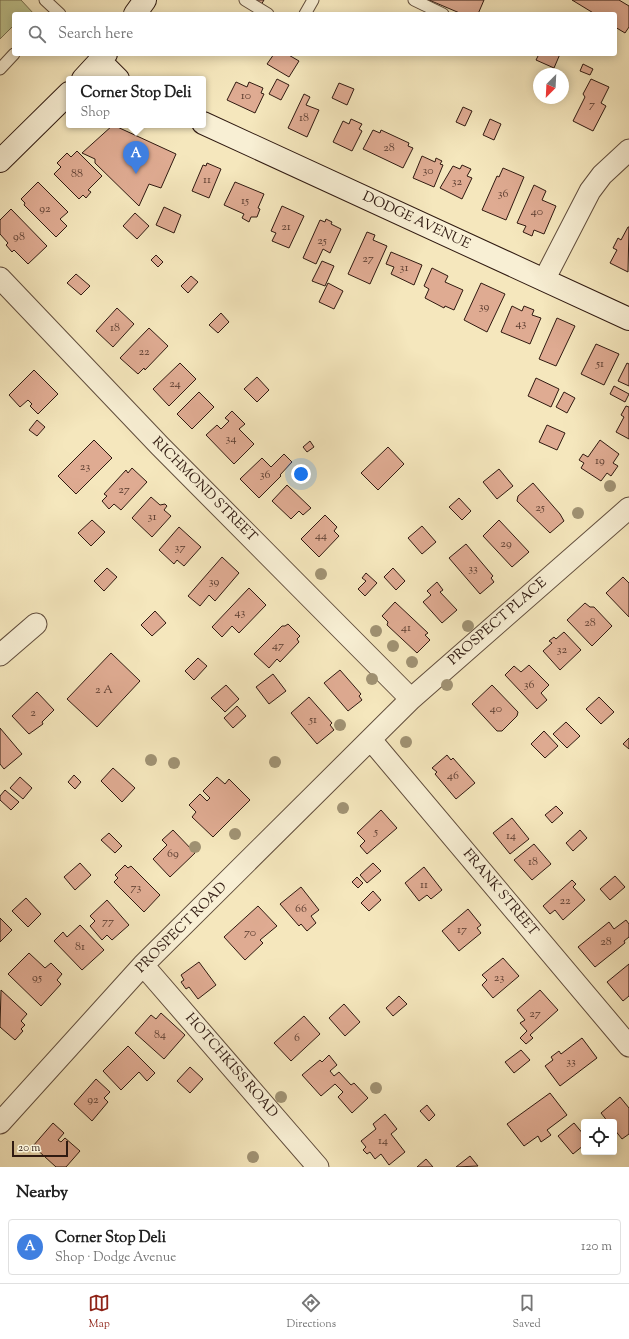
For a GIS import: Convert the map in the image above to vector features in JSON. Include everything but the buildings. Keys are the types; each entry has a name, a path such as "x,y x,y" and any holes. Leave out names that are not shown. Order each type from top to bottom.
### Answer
{"main road":[{"path":"136,12 145,0"},
{"path":"85,76 100,56 116,76"},
{"path":"0,161 66,96"},
{"name":"DODGE AVENUE","path":"206,124 629,319"}],"street":[{"path":"544,280 590,191 602,175 629,150"},
{"name":"RICHMOND STREET","path":"0,278 160,446 411,699"},
{"name":"PROSPECT PLACE","path":"371,740 411,699 629,508"},
{"path":"0,655 36,624"},
{"name":"PROSPECT ROAD","path":"0,1124 143,966 371,740"},
{"name":"FRANK STREET","path":"371,740 629,1046"},
{"name":"HOTCHKISS ROAD","path":"143,966 318,1167"}],"lane":[{"path":"45,0 56,9"},
{"path":"245,0 265,12"},
{"path":"306,12 313,0"},
{"path":"414,0 439,12"},
{"path":"0,69 12,56"}],"green space":[{"path":"0,0 21,0 32,12 12,12 12,27 0,39"}],"place":[{"name":"Corner Stop Deli","path":"136,174"}]}
